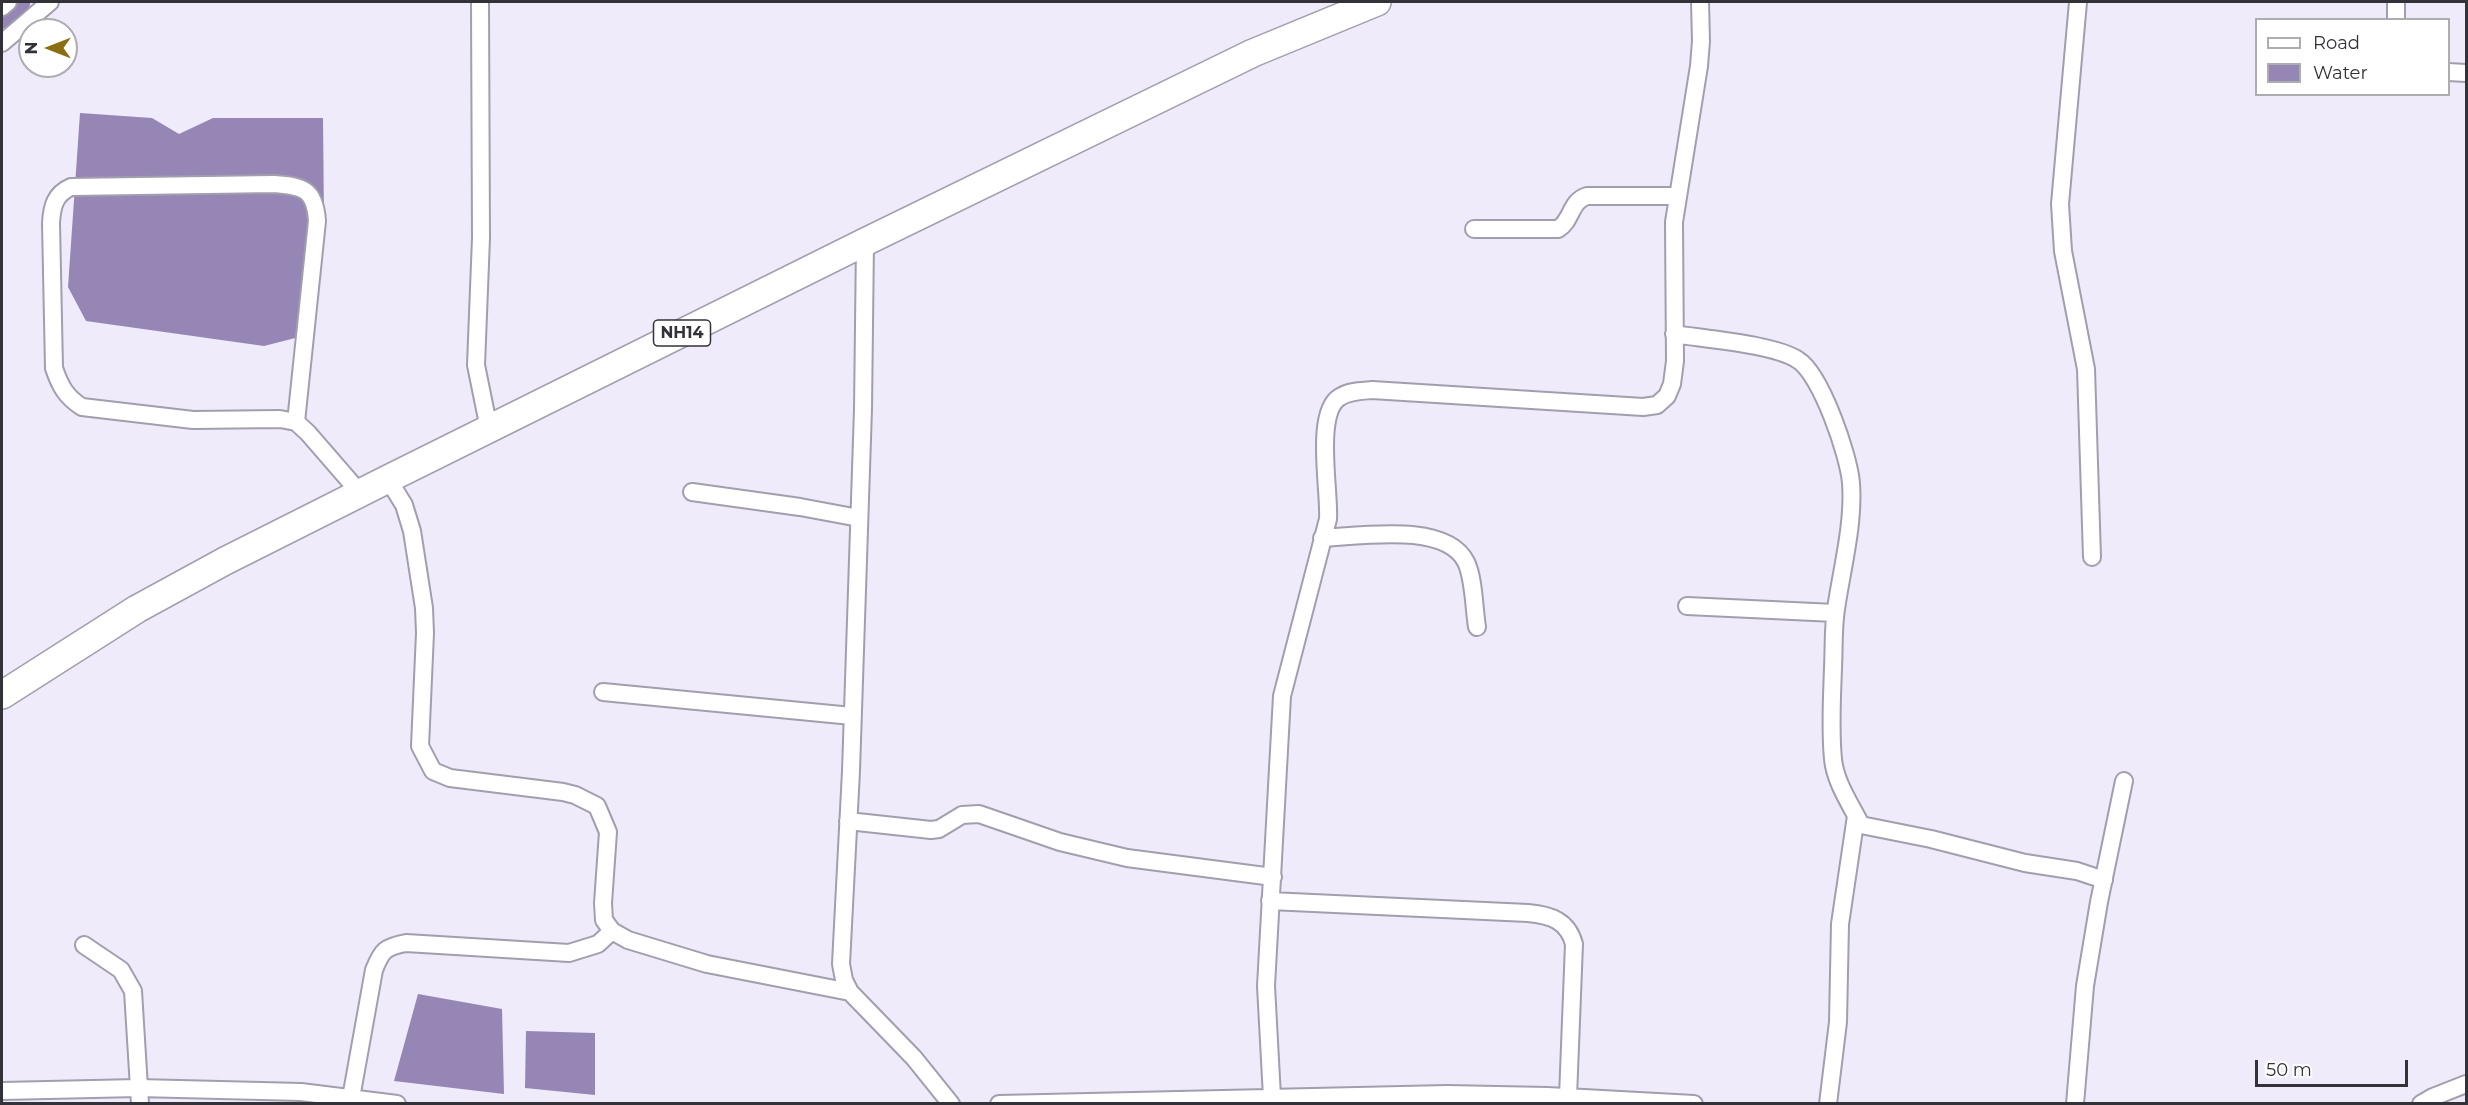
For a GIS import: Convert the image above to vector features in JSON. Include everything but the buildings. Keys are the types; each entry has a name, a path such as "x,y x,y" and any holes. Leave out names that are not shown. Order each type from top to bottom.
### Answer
{"highway":[{"name":"NH14","path":"2,695 137,609 388,478 1253,53 1377,2"}],"street":[{"path":"2,8 8,2"},
{"path":"2,43 50,2"},
{"path":"480,2 481,238 476,365 489,429"},
{"path":"1272,1097 1266,986 1282,696 1328,519 1330,503 1326,428 1330,408 1337,398 1349,392 1372,390 1643,407 1657,405 1667,396 1672,384 1673,250 1678,196 1699,66 1700,2"},
{"path":"2078,2 2060,204 2064,260 2086,369 2091,557"},
{"path":"2396,2 2396,18"},
{"path":"2450,72 2466,72"},
{"path":"296,422 317,221 316,204 307,191 292,185 274,183 71,187 61,192 55,201 51,222 54,368 68,399 82,407 193,420 280,419 296,422 360,493"},
{"path":"1474,229 1558,229 1563,226 1576,202 1587,196 1678,196"},
{"path":"865,242 863,409 841,964 844,980 850,992 914,1058 951,1104"},
{"path":"1674,334 1778,351 1798,359 1807,367 1820,387 1846,456 1851,482 1851,507 1835,613 1831,724 1836,775 1861,825 1931,839 2025,864 2077,871 2104,879"},
{"path":"388,478 404,505 412,531 425,633 420,746 433,771 450,778 563,792 597,806 608,832 604,920 612,931 627,940 707,964 850,992"},
{"path":"692,492 859,518"},
{"path":"1322,538 1419,534 1443,540 1459,549 1468,565 1477,627"},
{"path":"1687,606 1835,613"},
{"path":"603,692 852,716"},
{"path":"2075,1104 2085,986 2124,781"},
{"path":"848,821 931,830 939,829 963,815 979,814 1060,842 1126,858 1273,877"},
{"path":"1828,1104 1838,1022 1840,924 1856,816"},
{"path":"1270,901 1528,913 1545,915 1558,920 1571,932 1574,944 1568,1097"},
{"path":"351,1098 374,970 380,955 390,946 406,943 569,953 598,944 612,931"},
{"path":"84,945 121,970 133,991 139,1096"},
{"path":"2421,1104 2433,1096 2466,1084"},
{"path":"2,1091 139,1096 351,1098 397,1104"},
{"path":"999,1104 1272,1097 1337,1099 1568,1097 1694,1104"}],"water":[{"path":"80,113 152,118 179,134 213,118 323,118 324,220 311,334 264,346 86,321 68,287"},
{"path":"418,994 502,1009 504,1094 394,1081"},
{"path":"526,1031 595,1033 595,1095 525,1088"}],"waterway":[{"path":"2,18 20,2"}]}
